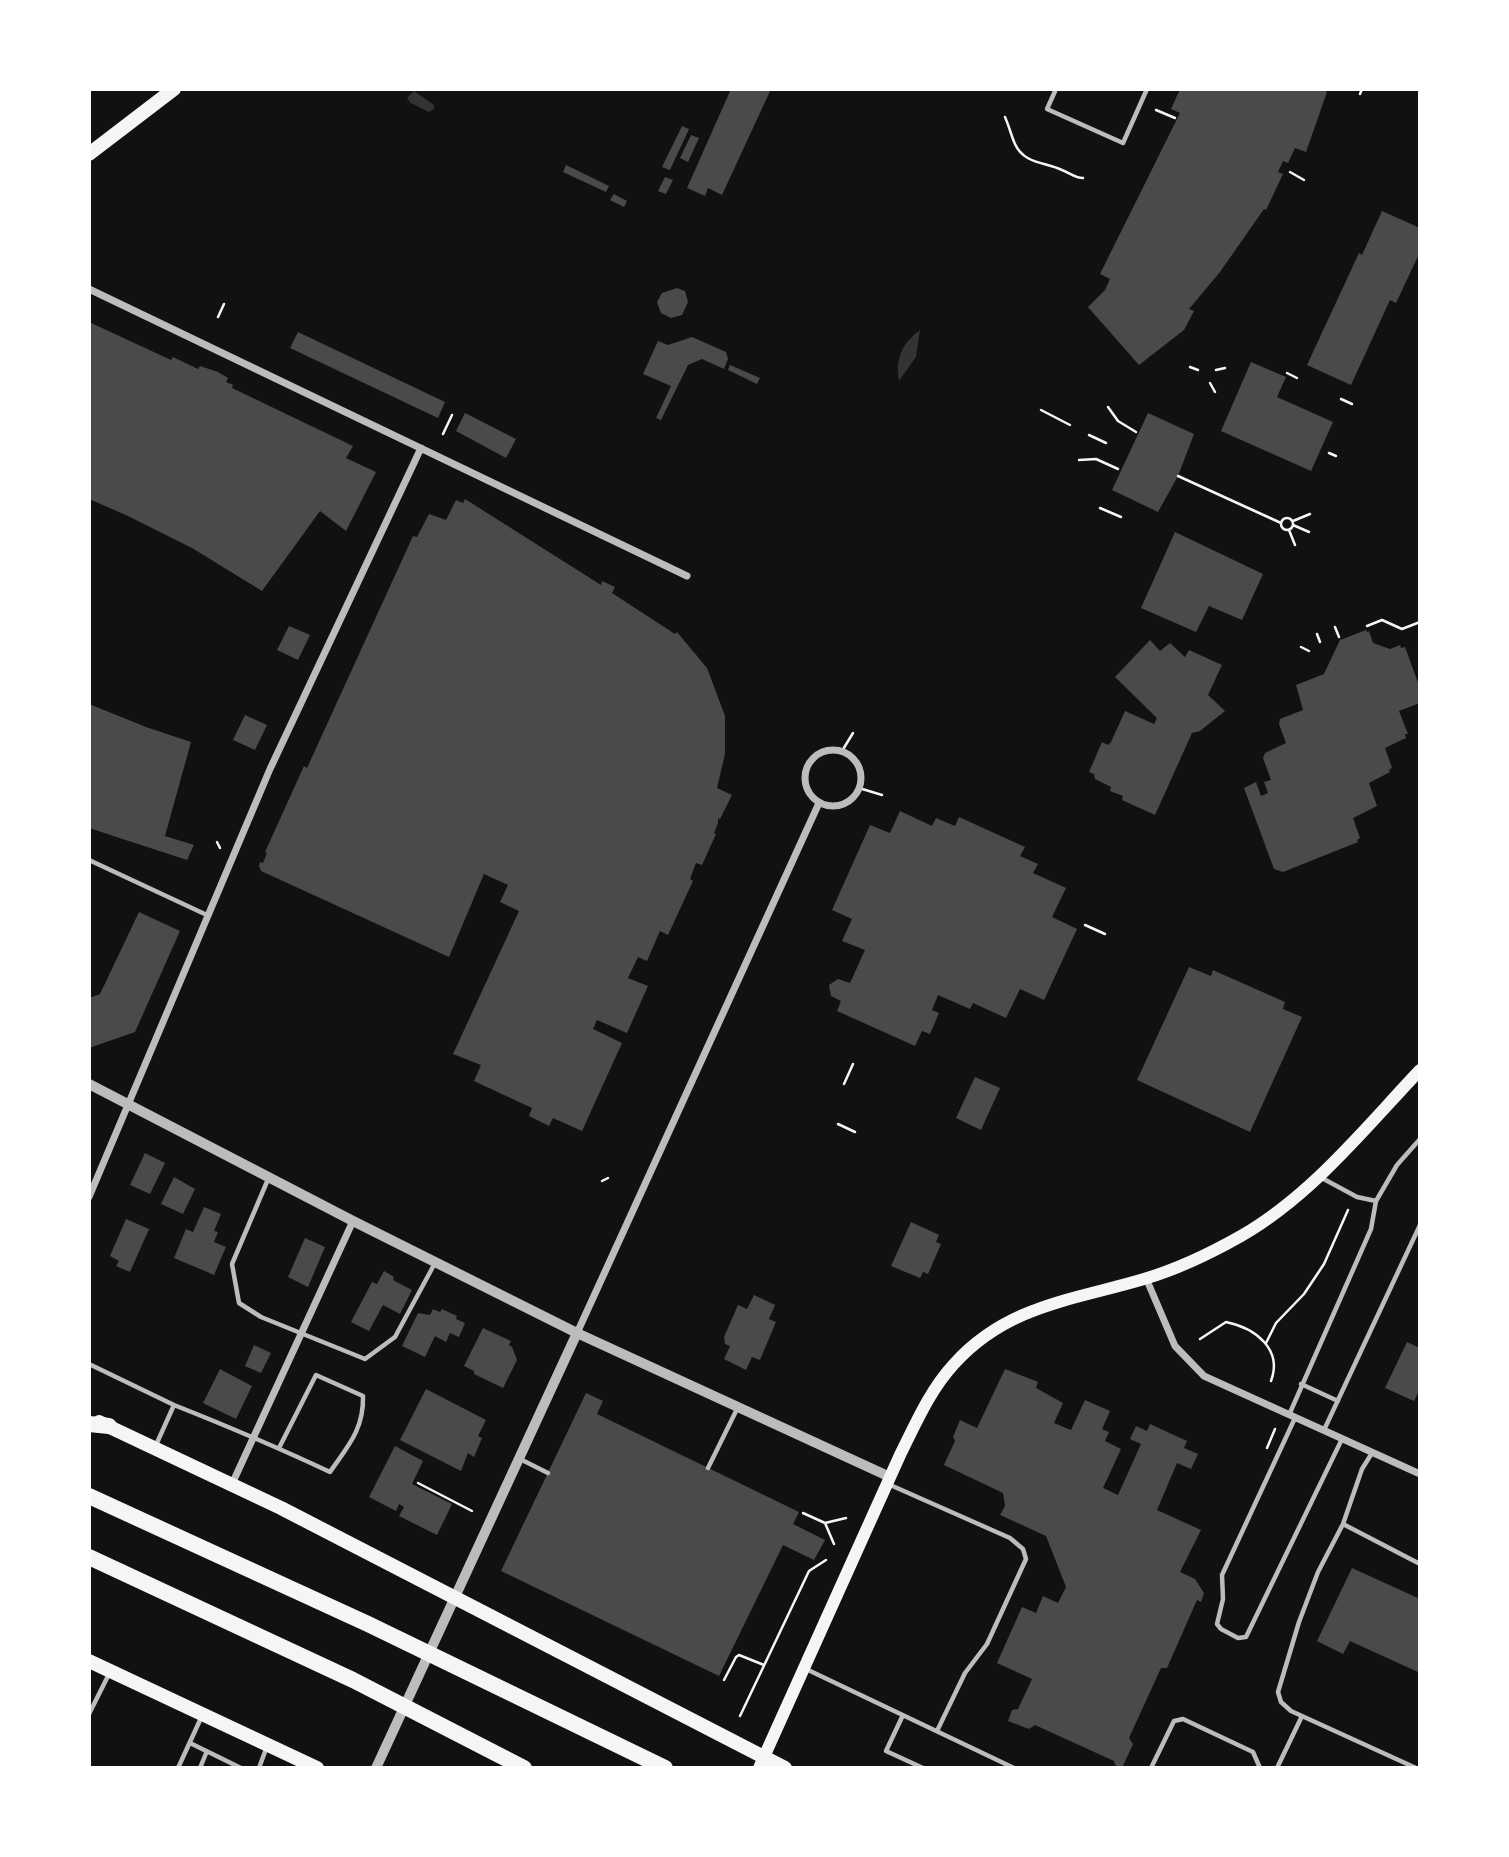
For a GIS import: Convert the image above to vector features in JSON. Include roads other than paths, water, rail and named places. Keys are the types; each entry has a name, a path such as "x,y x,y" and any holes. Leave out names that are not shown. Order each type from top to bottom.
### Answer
{"highway":[{"path":"89,1424 109,1426"},
{"path":"89,1496 368,1624 665,1768"},
{"path":"89,1557 353,1680 524,1768"}],"main road":[{"path":"89,154 174,89"},
{"path":"761,1763 888,1480 924,1407 954,1364 996,1328 1024,1313 1089,1292 1146,1278 1207,1254 1242,1235 1284,1206 1319,1176 1420,1070"},
{"path":"89,1417 232,1484 454,1597 761,1763 785,1768"},
{"path":"89,1661 317,1768"}],"street":[{"path":"89,289 687,576"},
{"path":"89,1197 270,769 421,448"},
{"path":"824,751 842,751 858,765 861,777 859,788 846,803 832,806 819,803 806,789 804,780 809,762 824,751"},
{"path":"376,1768 819,803"},
{"path":"89,1084 577,1333 888,1480"},
{"path":"232,1484 353,1221"},
{"path":"1146,1278 1168,1334 1194,1367 1215,1382 1420,1474"}],"lane":[{"path":"1056,89 1047,109 1123,143 1147,89"},
{"path":"89,860 210,916"},
{"path":"1342,1438 1246,1637 1238,1638 1221,1629 1217,1624 1223,1599 1222,1575 1292,1416 1301,1384 1371,1229 1376,1201 1397,1165 1420,1139"},
{"path":"1319,1176 1357,1197 1376,1201"},
{"path":"269,1177 232,1264 239,1303 261,1317 365,1359 395,1337 435,1262"},
{"path":"1324,1431 1420,1225"},
{"path":"89,1364 174,1405 254,1436 279,1448 330,1472 351,1443 364,1415 363,1396 316,1374 279,1448"},
{"path":"1301,1384 1338,1401"},
{"path":"155,1448 174,1405"},
{"path":"708,1468 738,1407"},
{"path":"1372,1452 1362,1469 1343,1524 1318,1572 1299,1622 1278,1692 1281,1702 1302,1716 1416,1768"},
{"path":"519,1458 548,1473"},
{"path":"888,1480 1010,1538 1023,1549 1026,1559 987,1644 965,1673 937,1731"},
{"path":"1343,1524 1420,1564"},
{"path":"804,1668 1014,1768"},
{"path":"89,1714 110,1671"},
{"path":"178,1768 203,1714"},
{"path":"903,1715 886,1751 923,1768"},
{"path":"1277,1768 1302,1716"},
{"path":"1151,1768 1174,1721 1183,1719 1253,1752 1258,1767"},
{"path":"190,1743 241,1768"},
{"path":"258,1768 268,1745"},
{"path":"200,1768 207,1751"}]}
